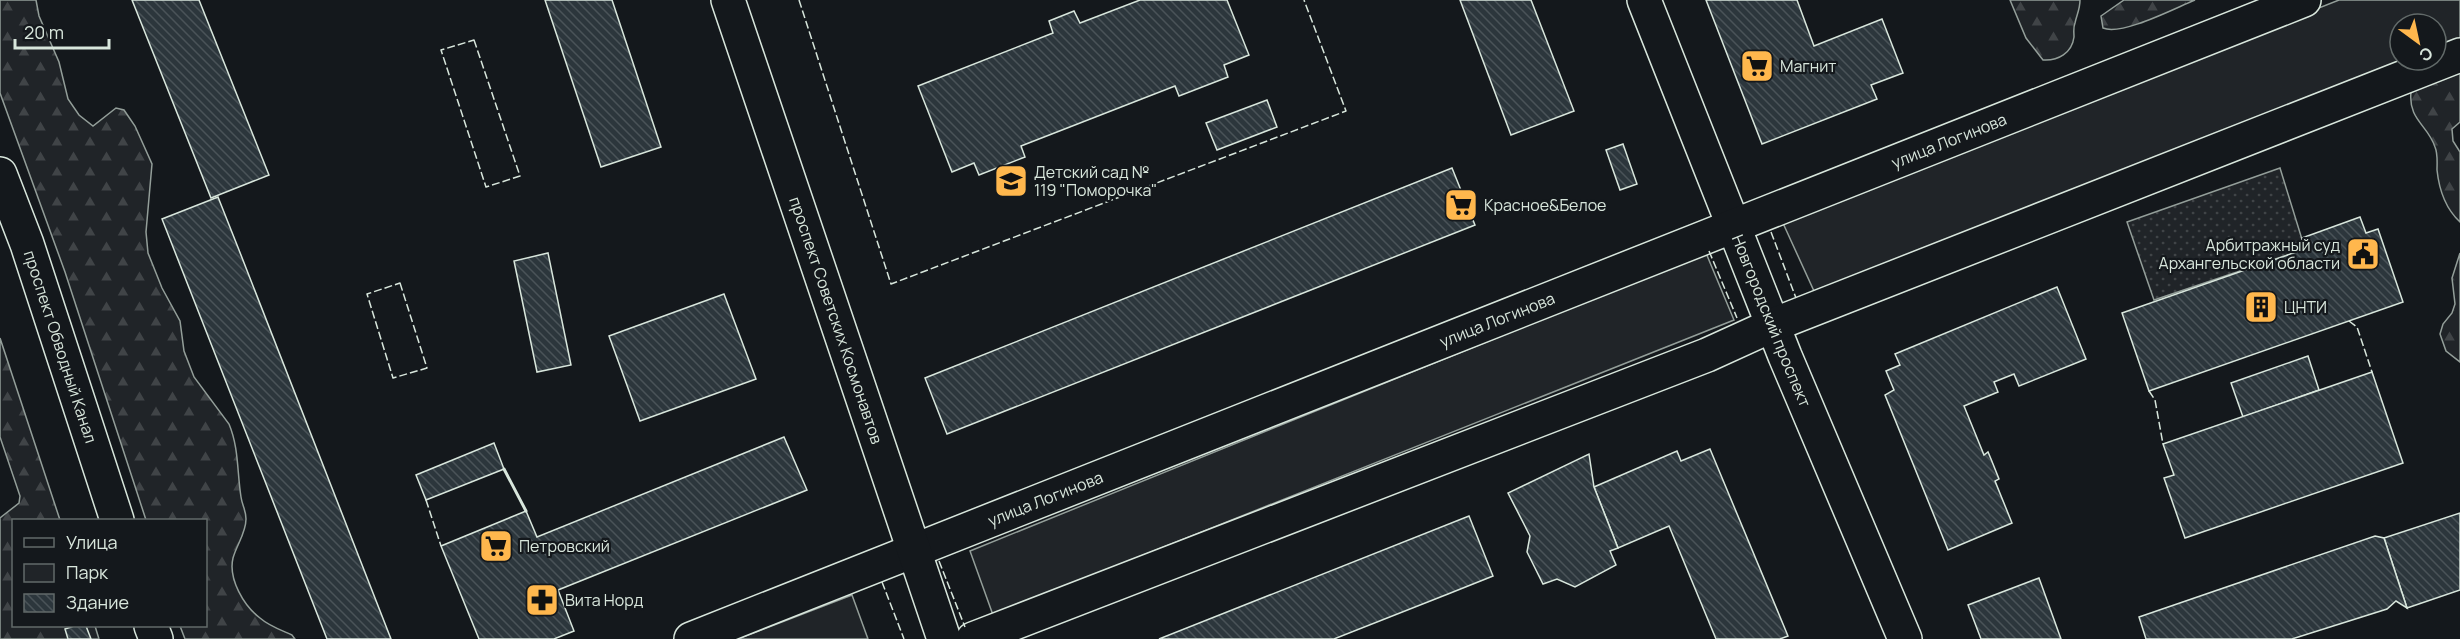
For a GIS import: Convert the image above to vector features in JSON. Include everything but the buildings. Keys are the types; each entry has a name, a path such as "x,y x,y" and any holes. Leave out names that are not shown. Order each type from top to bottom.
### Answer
{"street":[{"name":"проспект Советских Космонавтов","path":"728,0 944,639"},
{"name":"Новгородский проспект","path":"1644,0 1773,325 1905,639"},
{"name":"улица Логинова","path":"691,639 2304,0"},
{"path":"973,639 1707,355 1773,325 2460,55"},
{"name":"проспект Обводный Канал","path":"0,174 27,244 117,519"}],"green space":[{"path":"0,0 36,0 39,16 59,62 68,99 79,115 93,126 116,108 124,110 135,126 152,164 146,232 148,253 162,288 180,321 184,351 194,377 229,424 235,442 241,497 246,519 245,529 233,558 235,583 248,607 254,613 295,639 185,639 180,627 207,627 207,519 146,519 65,272 0,93"},
{"path":"2010,0 2080,0 2073,43 2067,52 2054,59 2043,60 2026,38"},
{"path":"2124,0 2195,0 2135,25 2123,28 2103,28 2101,16"},
{"path":"2339,0 2460,0 2460,42 2448,46 2448,12 2388,12 2388,70 1814,291 1782,221"},
{"path":"2460,68 2460,122 2452,129 2453,141 2460,152 2460,222 2451,211 2441,191 2436,150 2432,139 2415,116 2412,109 2411,92"},
{"path":"2280,168 2305,249 2154,300 2127,222"},
{"path":"1706,253 1734,320 993,615 970,551"},
{"path":"2460,253 2460,362 2446,351 2440,334 2455,304 2452,278"},
{"path":"0,338 60,519 12,519 12,627 95,627 99,639 0,639 0,518 19,503 20,496 0,437"},
{"path":"852,595 868,639 738,639"}],"fence":[{"path":"799,0 891,284 1346,111 1304,0"},
{"path":"474,40 520,176 486,187 441,50 474,40"},
{"path":"1771,232 1796,298"},
{"path":"1709,251 1737,318"},
{"path":"400,283 427,368 393,378 367,294 400,283"},
{"path":"2349,321 2357,327 2372,372"},
{"path":"2149,391 2155,400 2163,444"},
{"path":"426,500 441,546"},
{"path":"939,561 965,627"},
{"path":"882,582 904,639"}],"wall":[{"path":"504,469 526,511"}],"place":[{"name":"Магнит","path":"1757,66"},
{"name":"Детский сад № 119 \"Поморочка\"","path":"1011,181"},
{"name":"Красное&Белое","path":"1461,205"},
{"name":"Арбитражный суд Архангельской области","path":"2363,254"},
{"name":"ЦНТИ","path":"2261,307"},
{"name":"Петровский","path":"496,546"},
{"name":"Вита Норд","path":"542,600"}]}
